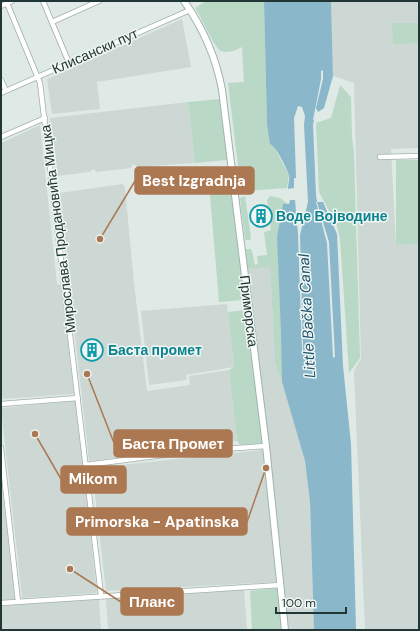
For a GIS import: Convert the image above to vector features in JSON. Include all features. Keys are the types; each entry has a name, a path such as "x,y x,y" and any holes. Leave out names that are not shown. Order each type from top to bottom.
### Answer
{"street":[{"path":"1,6 12,1"},
{"path":"42,1 69,63"},
{"path":"52,22 99,1"},
{"name":"Приморска","path":"184,1 198,22 209,44 220,78 266,446 285,630"},
{"name":"Мирослава Продановића Мицка","path":"7,3 40,83 101,596"},
{"name":"Клисански пут","path":"3,92 190,10"},
{"path":"1,80 3,92"},
{"path":"1,137 44,118"},
{"path":"380,157 419,156"},
{"path":"1,404 78,398"},
{"path":"86,465 194,451 266,446"},
{"path":"1,448 18,602"},
{"path":"1,603 280,585"}],"shaded area":[{"path":"331,1 419,1 419,148 391,149 396,245 419,244 419,630 365,630 354,371 361,358 354,83 333,76"},
{"path":"182,19 191,67 97,82 100,109 52,114 47,79"},
{"path":"188,102 195,163 138,167 133,164 131,168 96,172 94,169 89,172 58,176 50,118"},
{"path":"40,125 57,284 61,285 74,394 1,399 1,143"},
{"path":"123,184 125,188 134,283 147,391 190,385 189,376 229,370 237,441 198,445 198,448 89,461 59,193"},
{"path":"270,266 275,363 305,461 310,502 314,630 287,630 247,269"},
{"path":"227,304 234,367 186,375 187,380 149,385 141,311"},
{"path":"76,401 97,593 22,598 1,408"},
{"path":"263,450 276,582 106,591 92,468"},
{"path":"1,475 15,599 1,600"},
{"path":"244,590 247,630 108,630 106,598"},
{"path":"99,599 101,630 1,630 1,606"}],"green space":[{"path":"206,1 264,1 267,124 273,145 289,175 287,188 241,190 228,83 244,82 242,47 230,52 224,52 218,49 195,8"},
{"path":"392,23 419,23 419,43 393,44"},
{"path":"340,85 351,97 354,153 360,358 349,373 340,239 337,226 319,192 316,123 331,118"},
{"path":"220,99 227,160 195,163 188,102"},
{"path":"396,160 419,160 419,244 396,245"},
{"path":"224,170 229,173 244,297 242,300 219,302 208,171"},
{"path":"245,196 251,238 250,240 245,239 240,198"},
{"path":"270,196 280,198 288,204 283,204 282,382 275,363 270,267 247,269 246,249 251,249 255,265 258,264 257,256 267,255 264,232 271,230 267,200"},
{"path":"244,310 246,313 262,443 240,445 237,441 229,370 234,367 228,312"},
{"path":"277,588 282,630 252,630 250,591"}],"water":[{"name":"Little Bačka Canal","path":"264,1 331,1 333,76 324,108 318,112 316,108 323,79 323,70 321,71 313,125 317,202 323,202 337,234 343,366 351,444 356,630 314,630 310,502 305,461 282,382 277,237 283,204 289,204 290,200 295,200 303,350 300,235 308,202 304,125 305,116 302,107 298,106 294,118 296,178 294,178 294,188 288,189 289,175 278,153 270,144 267,124","holes":["317,202 329,242 335,357 333,358 327,243"]}],"place":[{"name":"Воде Војводине","path":"261,216"},
{"name":"Best Izgradnja","path":"100,239"},
{"name":"Баста промет","path":"92,350"},
{"name":"Баста Промет","path":"87,374"},
{"name":"Mikom","path":"35,434"},
{"name":"Primorska - Apatinska","path":"266,468"},
{"name":"Планс","path":"70,569"}]}
